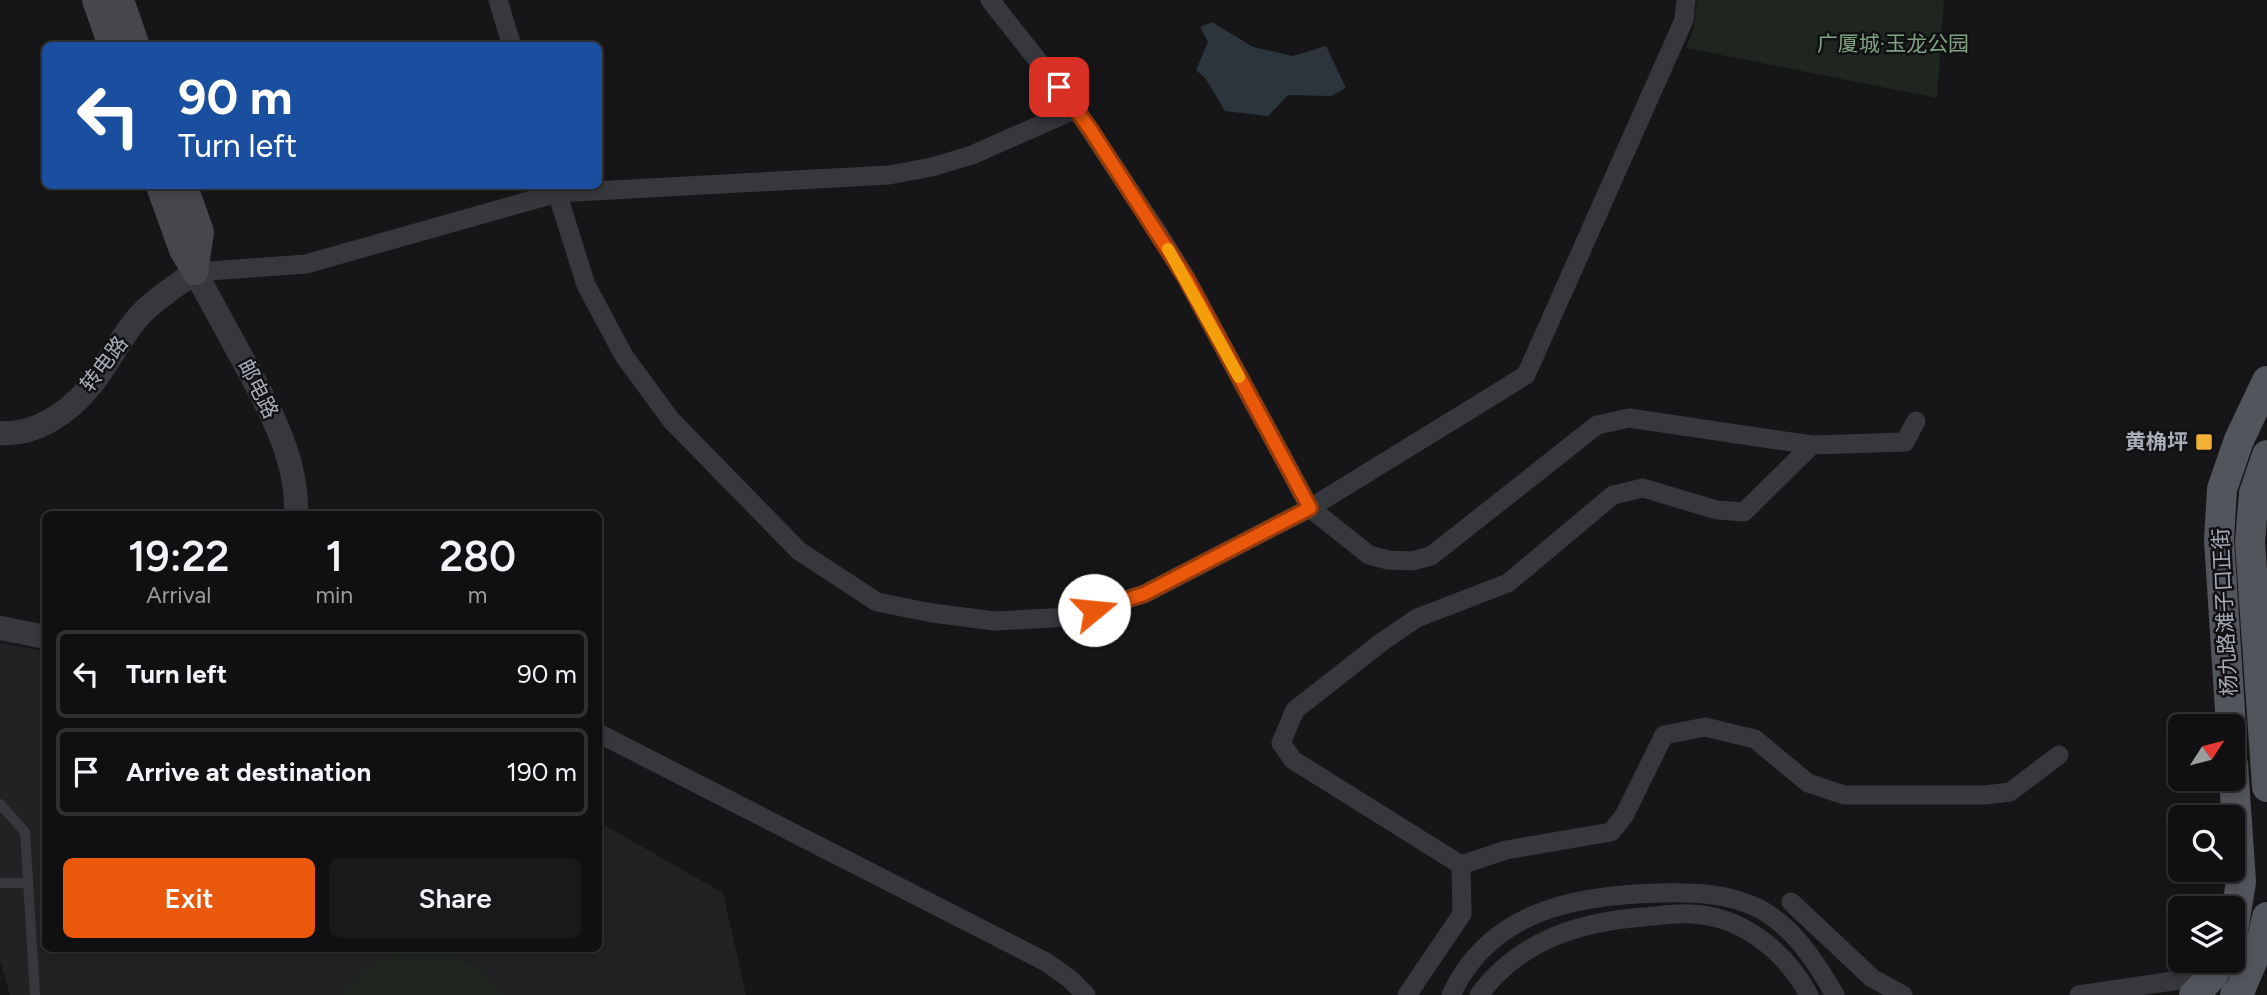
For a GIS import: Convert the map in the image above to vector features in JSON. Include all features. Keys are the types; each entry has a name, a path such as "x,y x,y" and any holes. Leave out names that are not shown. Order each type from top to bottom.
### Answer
{"main road":[{"path":"95,0 110,42"},
{"path":"121,0 135,42"},
{"path":"160,189 182,250 195,272"},
{"path":"186,189 201,232 195,272"},
{"name":"杨九路滩子口正街","path":"2230,714 2218,540 2222,489 2239,440 2267,381"},
{"name":"杨九路滩子口正街","path":"2267,454 2254,493 2250,542 2267,787"},
{"path":"2235,791 2241,882 2239,896"},
{"path":"2235,995 2240,990 2262,939 2267,917"}],"street":[{"path":"498,0 511,42"},
{"path":"990,0 1076,109 1186,278 1310,508 1369,555 1388,560 1412,561 1431,556 1597,425 1629,418 1812,446 1905,442 1916,421"},
{"path":"195,272 306,264 556,189 586,285 624,356 671,420 799,551 877,602 932,613 995,621 1070,618 1144,594 1310,508 1526,375 1684,20 1686,0"},
{"path":"602,187 889,175 932,167 972,155 1076,109"},
{"name":"转电路","path":"0,433 9,434 32,429 64,411 90,386 139,316 195,272"},
{"name":"邮电路","path":"195,272 272,414 287,455 297,498 296,511"},
{"path":"1461,865 1293,760 1281,743 1295,710 1383,641 1417,618 1508,583 1613,495 1643,488 1717,510 1744,512 1812,446"},
{"path":"0,628 42,636"},
{"path":"1461,865 1506,850 1611,832 1624,816 1664,735 1705,727 1755,739 1808,783 1844,795 1986,795 2010,792 2059,755"},
{"path":"602,735 1046,962 1070,979 1086,995"},
{"path":"1406,995 1462,914 1461,865"},
{"path":"1451,995 1471,962 1494,940 1520,922 1550,908 1615,894 1695,892 1729,898 1759,909 1783,926 1803,946 1835,995"},
{"path":"1791,902 1872,978 1903,995"},
{"path":"1479,995 1508,964 1532,945 1559,933 1591,923 1691,914 1720,920 1769,944 1787,961 1809,995"},
{"path":"2079,995 2209,977"}],"lane":[{"path":"0,804 25,832 35,995"},
{"path":"0,883 28,883"}],"shaded area":[{"path":"1212,22 1253,47 1293,56 1326,46 1346,88 1331,96 1288,95 1268,116 1225,111 1206,79 1196,70 1208,42 1200,27"},
{"path":"0,643 42,650 42,952 602,952 602,824 723,893 746,995 10,995 0,960"}],"green space":[{"name":"广厦城·玉龙公园","path":"1697,0 1944,0 1937,98 1686,48 1694,28"},
{"path":"404,952 440,952 456,957 473,965 488,977 502,995 343,995 361,975 391,956"}],"slow traffic":[{"path":"1168,249 1239,377"}],"place":[{"name":"黄桷坪","path":"2204,442"}],"route":[{"path":"1059,87 1090,129 1186,278 1310,508 1144,594 1094,610"}]}
